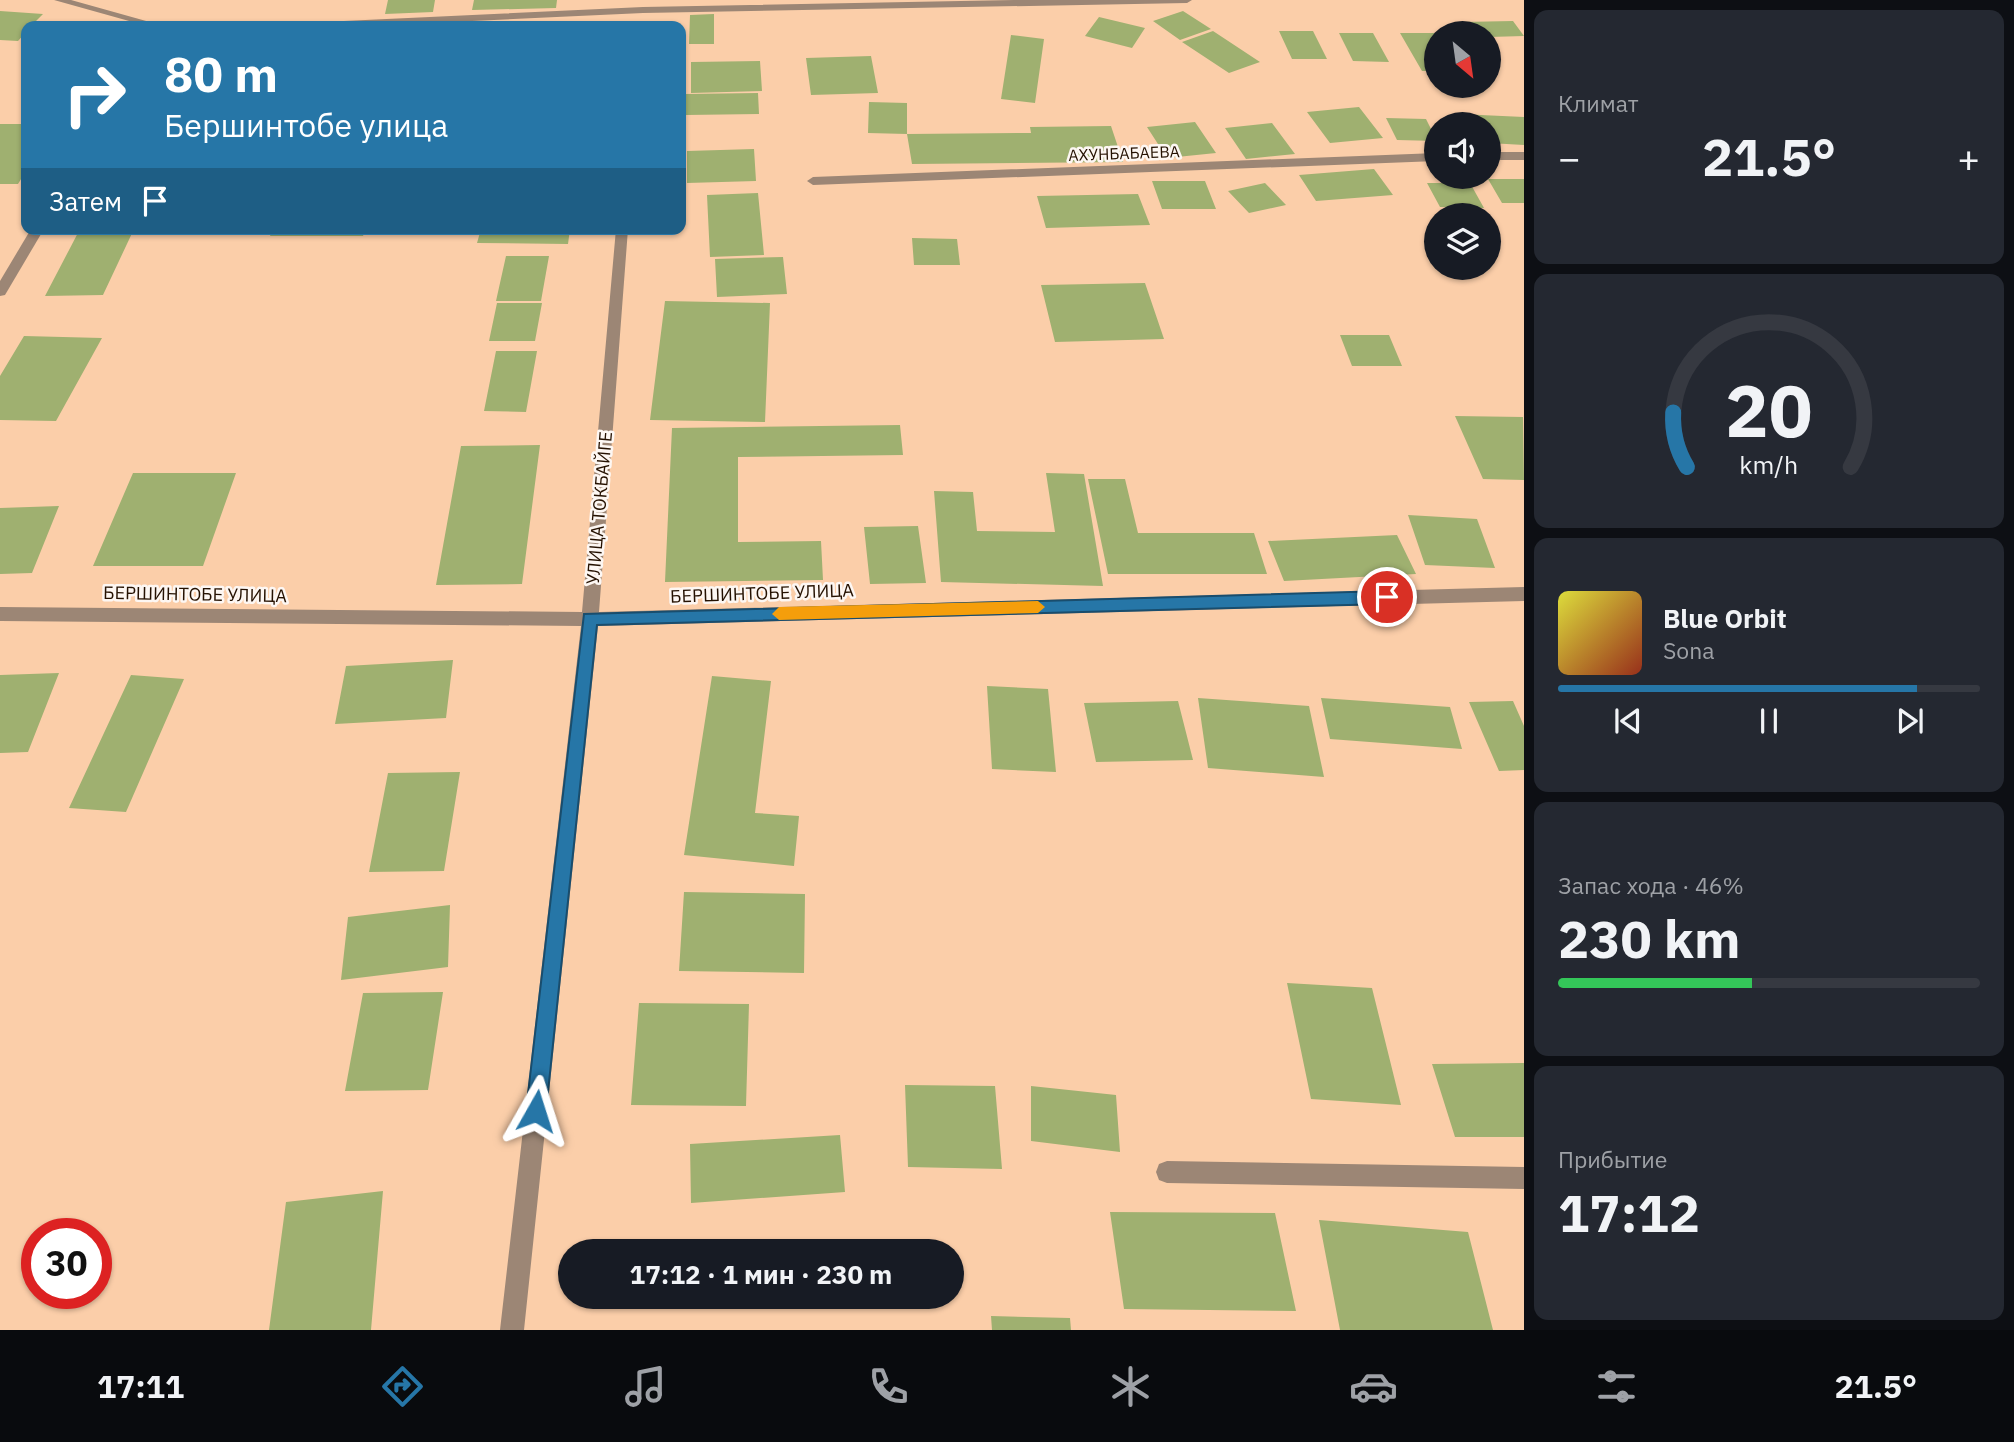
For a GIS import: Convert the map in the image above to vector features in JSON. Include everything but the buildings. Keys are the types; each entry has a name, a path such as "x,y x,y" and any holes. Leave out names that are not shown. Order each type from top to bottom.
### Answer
{"street":[{"path":"59,0 138,21"},
{"path":"383,21 644,5 1187,0"},
{"path":"1501,156 1524,156"},
{"name":"АХУНБАБАЕВА","path":"813,181 1424,158"},
{"path":"0,292 34,235"},
{"name":"УЛИЦА ТОКБАЙГЕ","path":"512,1330 590,619 622,235"},
{"name":"БЕРШИНТОБЕ УЛИЦА","path":"0,614 590,619 1524,594"},
{"path":"1167,1172 1524,1178"}],"slow traffic":[{"path":"779,614 1038,607"}],"route":[{"path":"536,1111 590,619 1387,597"}]}
